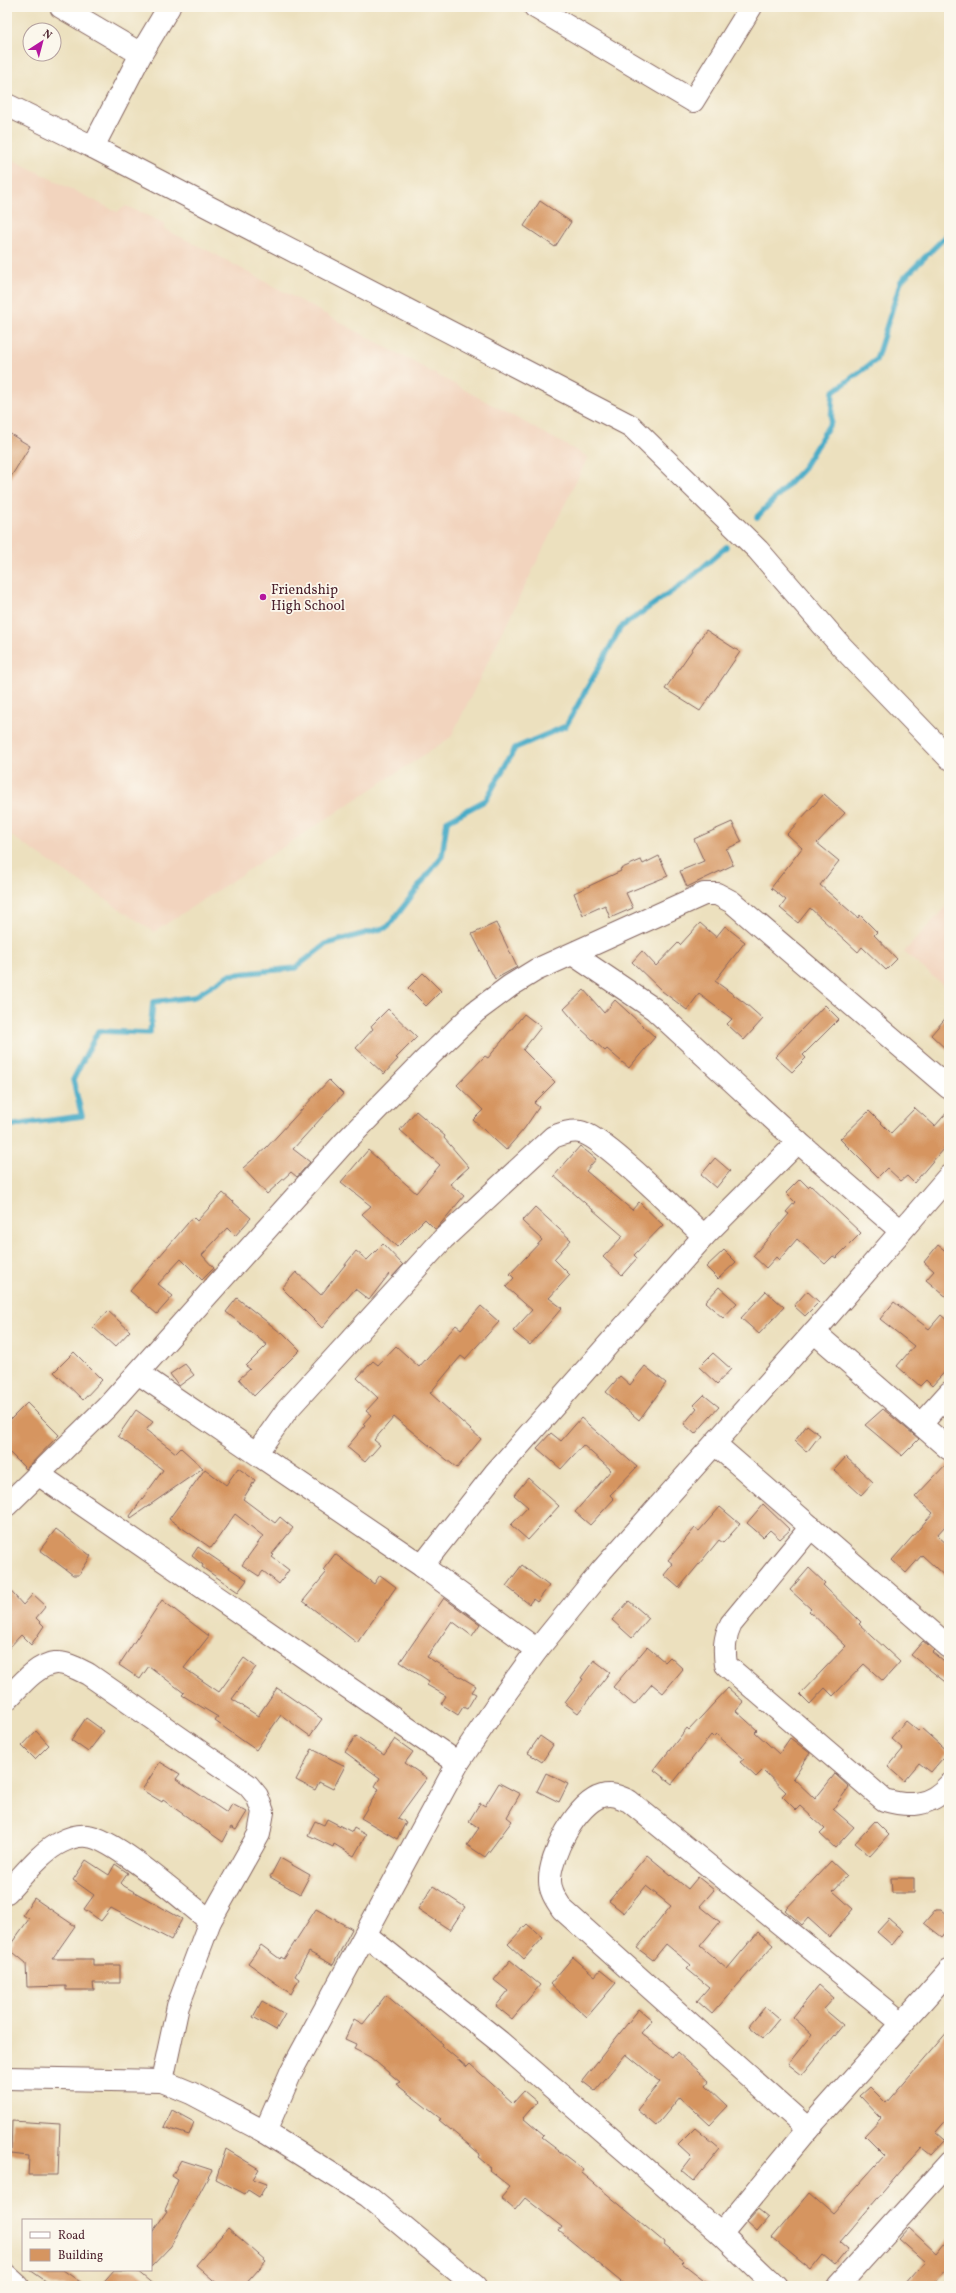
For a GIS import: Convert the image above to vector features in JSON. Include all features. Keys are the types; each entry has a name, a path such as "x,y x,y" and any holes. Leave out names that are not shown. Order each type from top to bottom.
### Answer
{"street":[{"path":"61,7 141,54"},
{"path":"93,147 141,54 169,7"},
{"path":"535,7 693,101 751,7"},
{"path":"7,105 93,147 631,426 758,550 841,646 949,758"},
{"path":"7,1505 107,1407 344,1144 424,1061 475,1012 510,986 536,970 574,955 704,894 717,894 732,902 949,1088"},
{"path":"574,955 654,1009 798,1142 901,1231"},
{"path":"257,1452 287,1410 443,1239 553,1137 562,1133 580,1132 601,1142 704,1236"},
{"path":"422,1566 495,1474 704,1236 798,1142"},
{"path":"265,2132 292,2070 458,1763 537,1650 602,1570 814,1332 949,1176"},
{"path":"814,1332 949,1449"},
{"path":"138,1373 257,1452 422,1566 537,1650"},
{"path":"921,1424 949,1393"},
{"path":"715,1444 949,1647"},
{"path":"38,1474 458,1763"},
{"path":"811,1527 731,1624 726,1634 724,1649 726,1665 884,1800 904,1806 920,1804 936,1796 949,1785"},
{"path":"7,1699 42,1667 54,1663 68,1665 88,1674 248,1785 257,1796 263,1812 259,1834 210,1921 178,2006 162,2081"},
{"path":"808,2129 562,1909 552,1891 550,1881 553,1865 558,1847 569,1827 583,1808 594,1800 603,1796 616,1796 629,1801 902,2023"},
{"path":"7,1892 40,1858 60,1842 76,1837 88,1836 101,1839 142,1867 210,1921"},
{"path":"366,1935 500,2042 721,2234 775,2286"},
{"path":"721,2234 808,2129 949,1971"},
{"path":"7,2078 162,2081 191,2093 265,2132 366,2196 475,2286"},
{"path":"838,2286 949,2163"},
{"path":"7,2276 18,2286"}],"shaded area":[{"name":"Friendship High School","path":"7,157 117,212 126,206 164,223 164,229 211,252 588,457 451,737 154,932 7,833"},
{"path":"949,903 949,990 904,952"}],"building":[{"path":"540,201 571,222 555,247 524,226"},
{"path":"7,432 30,446 7,483"},
{"path":"706,630 740,652 700,711 665,689"},
{"path":"824,794 845,813 817,843 839,861 820,885 858,918 860,915 877,932 874,935 897,959 886,970 862,947 858,952 810,908 798,923 780,908 786,900 771,888 802,848 787,834"},
{"path":"732,822 742,842 726,849 733,865 687,887 680,871 704,861 694,839"},
{"path":"659,856 668,876 626,893 633,908 610,918 605,905 583,915 574,893 621,871 620,869 641,860 643,864"},
{"path":"496,923 517,967 495,979 472,934"},
{"path":"700,923 716,937 725,926 745,942 715,981 746,1004 763,1019 744,1040 727,1024 732,1019 699,994 687,1010 662,991 632,962 642,951 656,966 678,943 680,945"},
{"path":"423,973 441,991 426,1006 408,988"},
{"path":"584,990 604,1013 615,1000 655,1037 629,1068 607,1049 605,1051 580,1028 564,1009"},
{"path":"825,1005 839,1019 803,1055 806,1058 792,1072 775,1057"},
{"path":"388,1009 417,1037 396,1058 398,1059 384,1074 356,1048 373,1029 371,1026"},
{"path":"524,1014 541,1027 523,1050 555,1082 534,1103 539,1107 524,1129 506,1150 473,1120 483,1110 457,1085 485,1056 488,1058"},
{"path":"949,1014 949,1052 931,1035"},
{"path":"329,1080 343,1094 293,1149 310,1162 297,1177 291,1172 267,1194 243,1168 266,1148"},
{"path":"915,1108 935,1126 949,1110 949,1142 914,1183 907,1176 901,1181 887,1168 878,1177 840,1139 869,1111 891,1133"},
{"path":"416,1111 445,1136 444,1138 469,1167 450,1184 464,1196 437,1228 435,1229 425,1219 397,1247 362,1214 371,1206 341,1182 368,1150 416,1193 440,1165 400,1130"},
{"path":"580,1146 596,1159 586,1171 632,1210 639,1202 663,1225 634,1255 637,1258 622,1275 603,1257 623,1236 554,1176"},
{"path":"715,1158 730,1171 716,1188 701,1175"},
{"path":"800,1179 808,1187 810,1185 861,1233 836,1258 833,1256 825,1264 797,1239 779,1260 776,1257 766,1268 753,1256 789,1214 786,1212 795,1202 786,1193"},
{"path":"223,1193 251,1218 235,1236 227,1228 202,1255 214,1268 202,1280 181,1259 158,1284 173,1296 157,1314 130,1291 193,1217 197,1221"},
{"path":"535,1207 571,1240 554,1259 570,1275 549,1298 562,1308 530,1345 513,1331 532,1310 506,1287 514,1278 510,1274 542,1240 522,1221"},
{"path":"383,1244 403,1265 392,1277 389,1274 369,1300 355,1289 322,1328 282,1288 296,1272 321,1295 356,1251 367,1260"},
{"path":"938,1245 948,1253 949,1252 949,1299 926,1280 934,1271 924,1262"},
{"path":"724,1250 736,1262 718,1279 706,1267"},
{"path":"719,1287 737,1303 723,1318 705,1302"},
{"path":"766,1291 784,1307 759,1334 741,1318"},
{"path":"807,1291 819,1302 805,1316 794,1306"},
{"path":"237,1298 281,1333 282,1332 300,1350 254,1396 239,1379 250,1369 246,1366 267,1345 226,1312"},
{"path":"894,1302 929,1329 941,1315 949,1322 949,1367 932,1386 926,1380 920,1386 897,1366 914,1346 880,1319"},
{"path":"481,1306 499,1322 465,1359 461,1356 430,1393 481,1439 457,1468 394,1417 374,1440 380,1445 365,1462 347,1447 365,1426 363,1424 371,1415 366,1411 378,1398 357,1378 373,1361 378,1365 396,1346 419,1367 456,1325 461,1329"},
{"path":"108,1311 130,1331 115,1347 93,1327"},
{"path":"74,1352 102,1380 83,1400 54,1372"},
{"path":"713,1353 731,1369 717,1384 699,1367"},
{"path":"185,1364 194,1375 179,1386 170,1374"},
{"path":"645,1366 666,1383 639,1420 606,1392 620,1376 630,1385"},
{"path":"704,1395 719,1407 695,1434 684,1424 697,1408 694,1405"},
{"path":"27,1403 59,1435 26,1469 7,1450 7,1423"},
{"path":"883,1409 919,1439 902,1456 865,1425"},
{"path":"136,1410 153,1422 146,1430 176,1453 181,1448 203,1468 131,1518 130,1516 163,1470 118,1436"},
{"path":"581,1418 637,1467 610,1495 614,1499 590,1525 575,1512 611,1470 583,1445 561,1469 537,1448 551,1433 561,1441"},
{"path":"807,1425 820,1435 807,1452 795,1441"},
{"path":"846,1457 873,1482 861,1495 834,1470"},
{"path":"949,1461 949,1528 946,1525 937,1535 949,1546 949,1580 922,1555 906,1573 892,1560 933,1513 915,1497"},
{"path":"238,1468 255,1480 243,1499 275,1523 280,1517 293,1528 272,1554 274,1555 272,1557 289,1570 279,1584 263,1571 259,1576 242,1565 263,1536 235,1514 211,1548 169,1519 205,1469 226,1485"},
{"path":"528,1478 559,1506 528,1540 511,1525 528,1507 514,1495"},
{"path":"763,1504 790,1530 780,1539 770,1530 763,1537 747,1523"},
{"path":"720,1507 740,1524 723,1543 719,1540 679,1588 664,1575 673,1564 668,1560 695,1528 699,1531"},
{"path":"56,1529 91,1556 79,1575 73,1575 40,1550"},
{"path":"198,1547 247,1580 238,1592 202,1567 203,1565 192,1556"},
{"path":"335,1554 374,1584 380,1575 396,1587 357,1643 303,1601 326,1573 323,1570"},
{"path":"522,1565 549,1586 537,1602 533,1599 529,1604 506,1586"},
{"path":"809,1568 825,1583 823,1585 861,1622 859,1624 900,1662 883,1681 864,1664 833,1696 825,1688 810,1704 800,1694 846,1646 809,1611 811,1609 790,1590"},
{"path":"7,1587 23,1605 33,1594 46,1606 36,1618 44,1626 31,1645 21,1635 7,1650"},
{"path":"444,1598 480,1624 472,1636 452,1621 427,1657 476,1686 472,1692 476,1694 467,1709 463,1707 458,1715 441,1704 446,1696 427,1685 429,1681 400,1662"},
{"path":"162,1600 209,1636 184,1668 219,1692 244,1658 256,1667 232,1699 258,1716 277,1688 322,1719 310,1736 281,1715 256,1750 215,1721 218,1717 182,1695 184,1693 149,1666 140,1679 119,1665"},
{"path":"629,1601 649,1618 632,1638 612,1620"},
{"path":"923,1641 934,1650 932,1652 949,1666 949,1685 911,1655"},
{"path":"647,1647 665,1662 670,1657 683,1669 663,1693 652,1684 634,1705 613,1687"},
{"path":"594,1660 610,1672 578,1713 565,1703 583,1679 581,1678"},
{"path":"728,1688 744,1702 736,1711 757,1730 755,1732 779,1754 790,1738 810,1753 793,1778 815,1799 835,1774 849,1787 833,1809 854,1827 835,1848 820,1834 825,1829 800,1806 796,1810 782,1796 786,1792 763,1770 756,1777 740,1762 744,1759 716,1734 713,1737 711,1735 672,1784 654,1770 687,1728 689,1730"},
{"path":"86,1718 104,1731 88,1752 71,1740"},
{"path":"906,1721 918,1731 921,1728 948,1752 931,1772 919,1763 904,1781 888,1767 903,1749 891,1738"},
{"path":"36,1731 49,1745 35,1759 22,1746"},
{"path":"356,1736 384,1755 395,1739 413,1752 405,1763 427,1778 398,1818 406,1822 397,1839 361,1818 379,1789 375,1786 380,1778 345,1752"},
{"path":"540,1736 553,1745 542,1762 528,1753"},
{"path":"312,1749 345,1766 333,1789 319,1782 315,1790 296,1780"},
{"path":"160,1762 180,1774 176,1779 227,1813 232,1804 247,1812 236,1830 231,1827 223,1842 163,1800 162,1802 142,1790"},
{"path":"546,1773 568,1784 559,1802 537,1791"},
{"path":"499,1783 520,1794 507,1817 512,1821 485,1857 467,1845 479,1828 469,1821 480,1803 485,1806"},
{"path":"327,1819 352,1832 354,1828 366,1835 354,1856 334,1844 333,1847 308,1835 315,1821 324,1825"},
{"path":"875,1821 889,1835 870,1856 855,1843"},
{"path":"647,1855 688,1889 698,1877 714,1890 700,1906 720,1922 700,1946 727,1969 758,1932 773,1945 712,2014 697,2001 709,1987 687,1969 691,1965 666,1944 653,1960 637,1948 671,1906 646,1886 624,1913 609,1901"},
{"path":"280,1858 310,1875 300,1894 270,1877"},
{"path":"86,1860 109,1875 115,1864 128,1873 121,1883 124,1886 182,1919 171,1940 111,1908 101,1921 84,1909 94,1895 73,1880"},
{"path":"831,1861 847,1876 833,1891 853,1909 829,1937 808,1918 802,1925 785,1910"},
{"path":"891,1878 914,1878 914,1893 892,1893"},
{"path":"433,1886 465,1907 450,1930 418,1909"},
{"path":"34,1898 75,1926 52,1959 93,1959 93,1965 120,1965 120,1983 93,1983 94,1990 66,1990 66,1986 27,1987 26,1963 8,1948 29,1919 23,1915"},
{"path":"316,1909 352,1929 333,1965 309,1952 295,1976 299,1979 291,1994 248,1963 261,1945 280,1959 281,1957 284,1959"},
{"path":"936,1909 941,1909 949,1916 949,1928 942,1937 924,1923"},
{"path":"889,1919 903,1931 892,1945 877,1932"},
{"path":"527,1924 543,1938 524,1959 508,1944"},
{"path":"573,1957 595,1976 600,1970 616,1983 587,2017 550,1984"},
{"path":"510,1960 540,1985 512,2019 496,2006 508,1991 494,1980"},
{"path":"819,1985 834,1998 824,2009 843,2025 802,2075 788,2064 812,2034 793,2017"},
{"path":"386,1995 443,2044 442,2046 467,2067 470,2064 513,2103 524,2091 537,2102 523,2118 544,2136 542,2138 584,2170 582,2173 664,2242 663,2244 684,2261 682,2263 712,2286 626,2286 559,2231 562,2227 525,2198 515,2210 501,2198 510,2187 489,2170 491,2168 478,2157 480,2154 439,2120 441,2119 396,2084 400,2082 370,2057 354,2049 356,2044 345,2039 354,2019 363,2024"},
{"path":"262,2001 285,2014 276,2030 253,2017"},
{"path":"765,2007 779,2019 763,2038 749,2026"},
{"path":"639,2009 652,2020 641,2033 672,2058 677,2052 709,2081 706,2085 728,2106 710,2125 680,2097 656,2126 637,2110 660,2082 626,2054 595,2091 582,2081"},
{"path":"949,2030 949,2117 936,2132 945,2140 931,2155 922,2148 901,2171 840,2242 848,2249 835,2265 823,2255 811,2270 772,2238 810,2193 833,2213 884,2156 864,2136 881,2118 860,2096 870,2087 886,2103"},
{"path":"172,2110 194,2122 189,2135 164,2127"},
{"path":"12,2121 60,2124 58,2175 28,2175 29,2156 11,2154"},
{"path":"695,2128 720,2149 694,2181 681,2170 691,2157 678,2145"},
{"path":"226,2149 259,2169 253,2179 267,2184 259,2197 248,2190 245,2194 216,2179"},
{"path":"181,2160 212,2170 171,2246 152,2266 152,2233 167,2211 165,2210 178,2180 172,2176"},
{"path":"758,2210 768,2218 757,2231 747,2222"},
{"path":"228,2228 266,2261 244,2286 220,2286 196,2265"},
{"path":"909,2228 936,2253 949,2237 949,2268 933,2286 904,2286 925,2262 899,2239"},
{"path":"31,2271 64,2271 86,2286 53,2286"},
{"path":"113,2271 137,2271 155,2286 100,2286"}],"waterway":[{"path":"757,517 802,470 831,422 833,392 876,360 901,281 949,233"},
{"path":"7,1126 82,1116 73,1080 98,1031 150,1033 153,1002 194,997 229,975 295,968 326,944 388,927 442,856 447,821 486,800 515,748 566,726 621,627 688,580 726,547"}],"place":[{"name":"Friendship High School","path":"263,597"}]}
